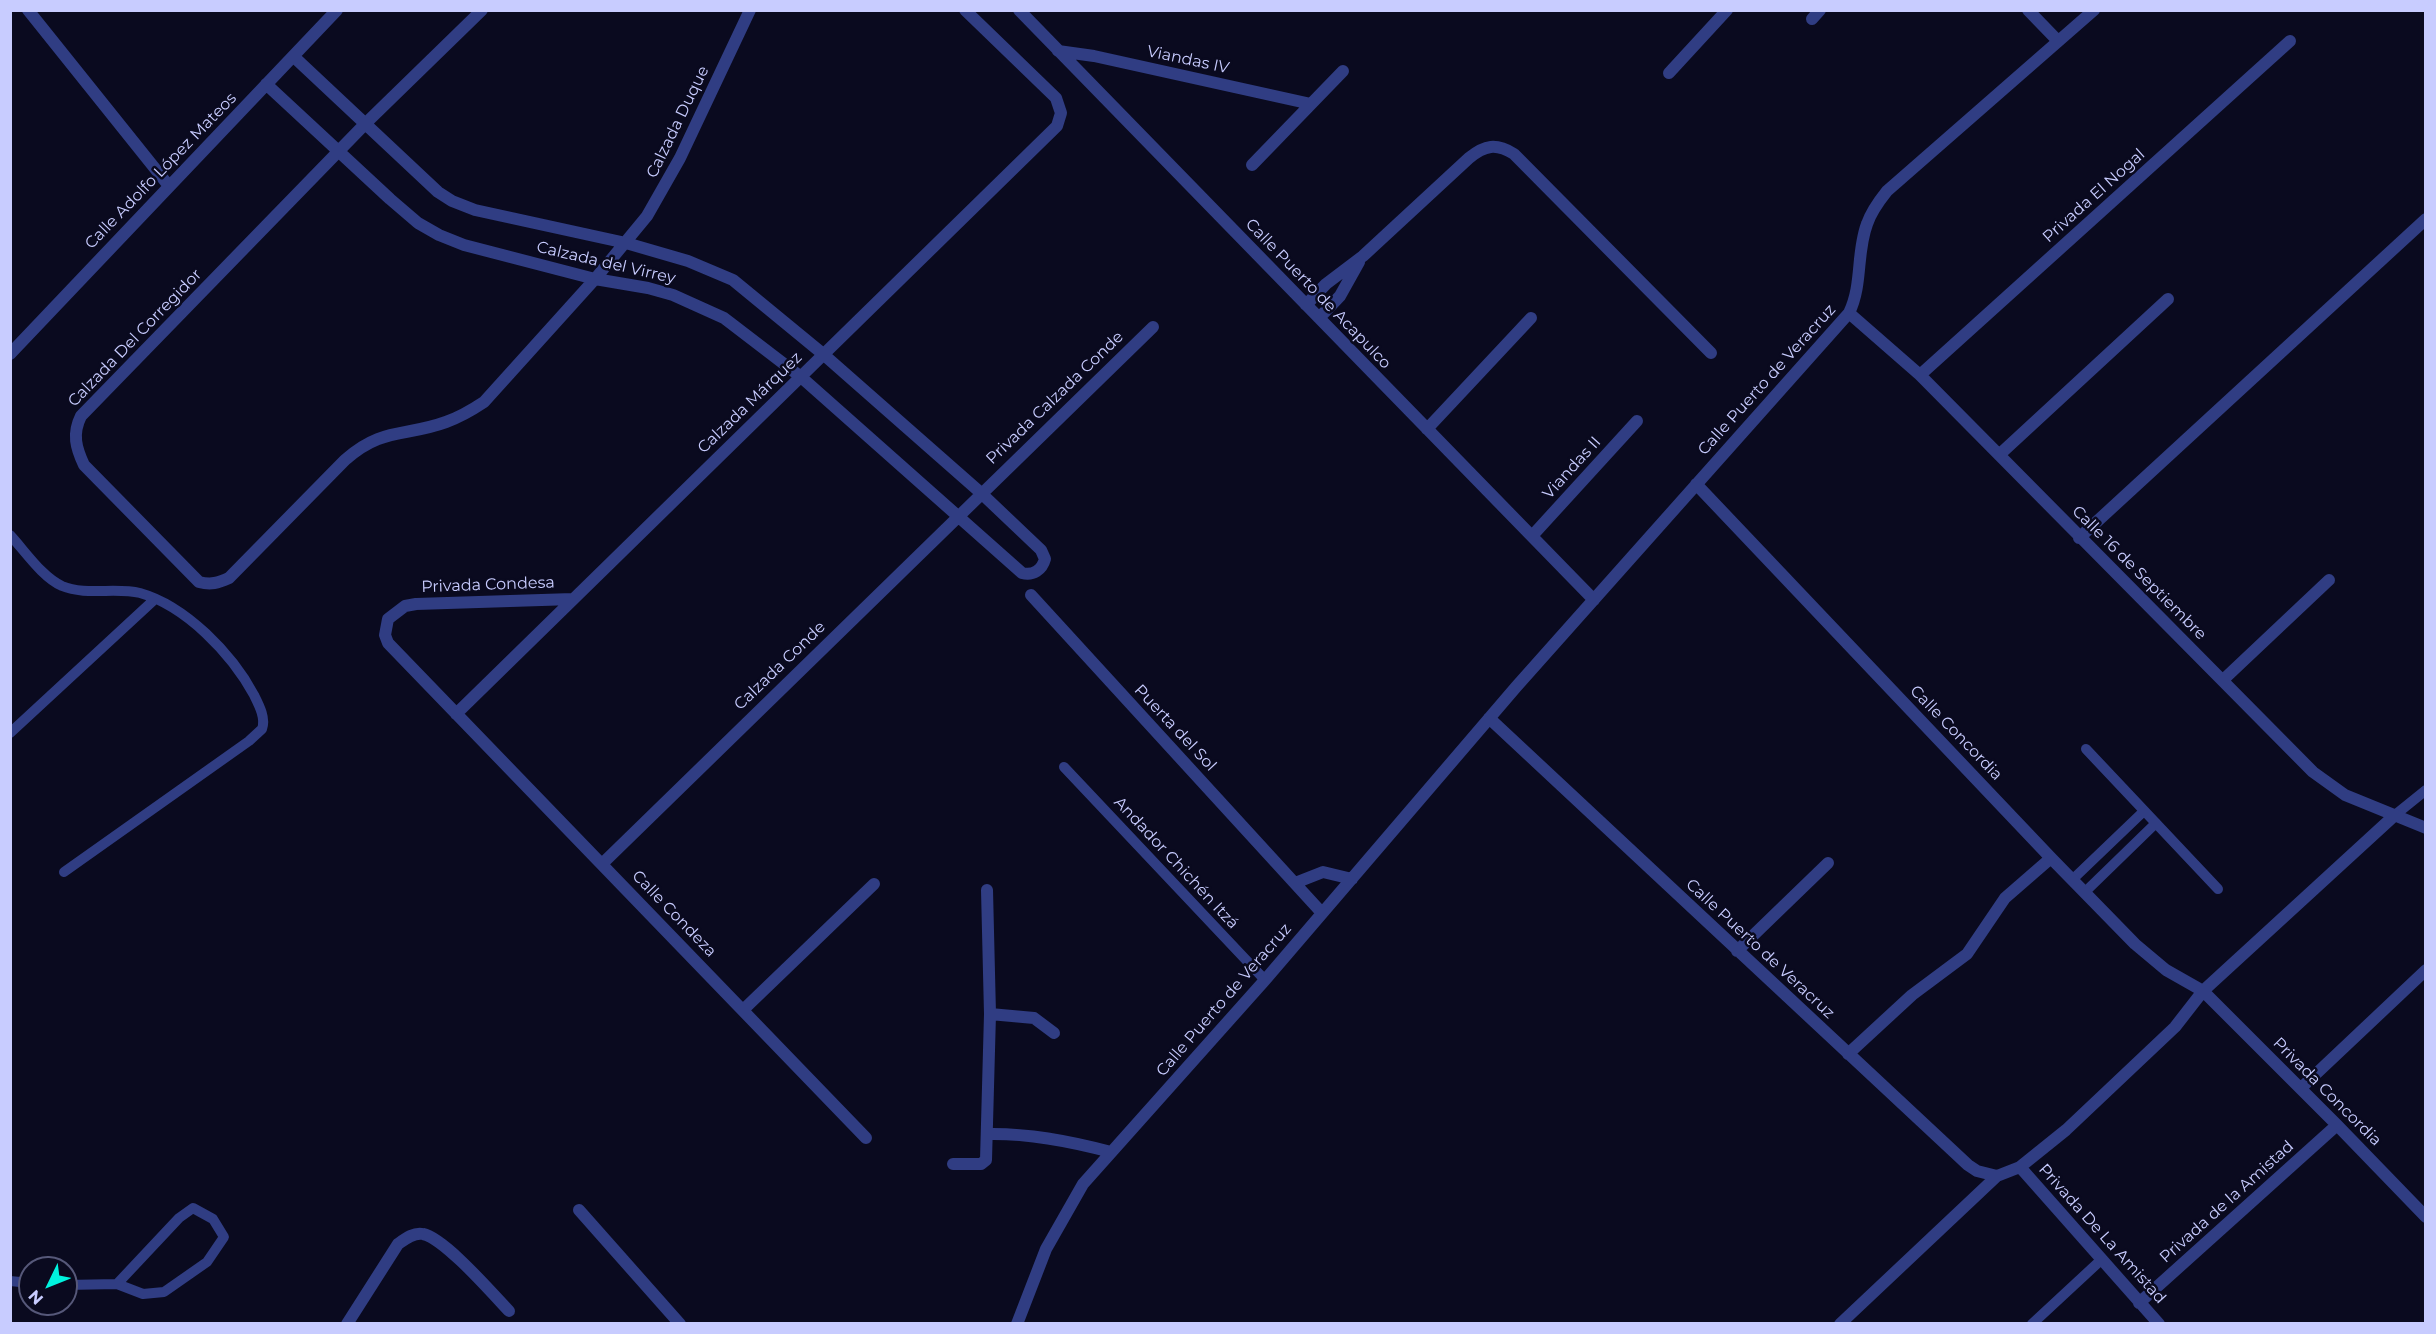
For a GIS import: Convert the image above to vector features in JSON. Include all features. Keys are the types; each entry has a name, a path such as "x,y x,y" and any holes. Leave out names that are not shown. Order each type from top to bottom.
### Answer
{"street":[{"path":"28,10 169,186"},
{"name":"Calle Adolfo López Mateos","path":"10,354 337,10"},
{"name":"Calzada Del Corregidor","path":"482,10 337,152 81,416 76,425 76,448 84,465 199,582 208,585 230,578 345,460 365,444 380,436 444,423 484,402 626,243"},
{"name":"Calzada Duque","path":"626,243 664,189 750,10"},
{"name":"Calzada Márquez","path":"456,714 1052,133 1060,121 1061,113 1060,105 1051,91 965,10"},
{"name":"Calle Puerto de Acapulco","path":"1019,10 1594,600"},
{"path":"1669,74 1727,10"},
{"path":"2028,10 2058,41"},
{"name":"Calle Puerto de Veracruz","path":"1017,1323 1046,1249 1083,1184 1265,980 1489,718 1849,313 1858,288 1866,224 1877,203 1896,183 2094,10"},
{"name":"Privada El Nogal","path":"1920,375 2290,41"},
{"name":"Viandas IV","path":"1058,51 1094,56 1311,104"},
{"name":"Calzada del Virrey","path":"266,84 337,152 418,223 439,235 464,246 595,279 648,288 700,305 724,318 801,377 1022,573 1037,572 1045,559 1041,550 981,493 823,354 733,280 688,261 626,243 475,210 452,201 438,192 293,56"},
{"path":"1252,165 1343,70"},
{"path":"1306,305 1326,284 1363,256 1469,158 1486,147 1495,145 1514,154 1711,353"},
{"path":"2079,538 2426,219"},
{"path":"1319,318 1340,296 1363,256"},
{"path":"1999,455 2168,299"},
{"name":"Calle 16 de Septiembre","path":"1849,313 1920,375 2313,772 2331,786 2361,803 2426,828"},
{"path":"1427,429 1531,318"},
{"name":"Privada Calzada Conde","path":"981,493 1152,327"},
{"name":"Viandas II","path":"1532,536 1637,422"},
{"name":"Calle Concordia","path":"1696,484 2051,858 2150,958 2203,991"},
{"name":"Calzada Conde","path":"603,863 981,493"},
{"path":"2223,680 2329,580"},
{"name":"Puerta del Sol","path":"1031,595 1322,913"},
{"name":"Privada Condesa","path":"456,714 388,643 385,626 388,619 405,606 416,604 573,599"},
{"name":"Calle Condeza","path":"456,714 603,863 866,1137"},
{"name":"Calle Puerto de Veracruz","path":"1489,718 1968,1165 1977,1171 1996,1176"},
{"path":"1840,1323 1996,1176 2020,1167 2066,1130 2175,1027 2203,991 2395,815"},
{"path":"1848,1054 1912,995 1967,954 2005,898 2051,858"},
{"path":"1737,951 1828,863"},
{"path":"1295,883 1323,872 1352,879"},
{"path":"743,1010 874,884"},
{"path":"953,1164 981,1164 986,1160 990,1014 987,890"},
{"path":"2301,1088 2426,970"},
{"name":"Privada Concordia","path":"2203,991 2426,1217"},
{"path":"990,1014 1034,1018 1054,1033"},
{"name":"Privada de la Amistad","path":"2139,1303 2337,1125"},
{"path":"987,1134 1020,1133 1111,1152"},
{"name":"Privada De La Amistad","path":"2020,1167 2159,1323"},
{"path":"579,1210 680,1323"},
{"path":"347,1323 398,1244 408,1237 422,1234 441,1242 509,1311"}],"lane":[{"path":"10,535 47,575 61,585 81,590 124,590 141,594 155,599 209,636 237,666 257,700 264,724 249,741 64,872"},
{"path":"10,734 155,599"},
{"path":"2086,749 2218,889"},
{"name":"Andador Chichén Itzá","path":"1064,766 1265,980"},
{"path":"2395,815 2426,790"},
{"path":"2073,879 2144,811"},
{"path":"2085,892 2156,823"},
{"path":"78,1285 117,1284 143,1294 164,1292 185,1280 207,1262 224,1237 213,1219 193,1208 179,1218 117,1284"},
{"path":"2032,1323 2101,1260"}]}
